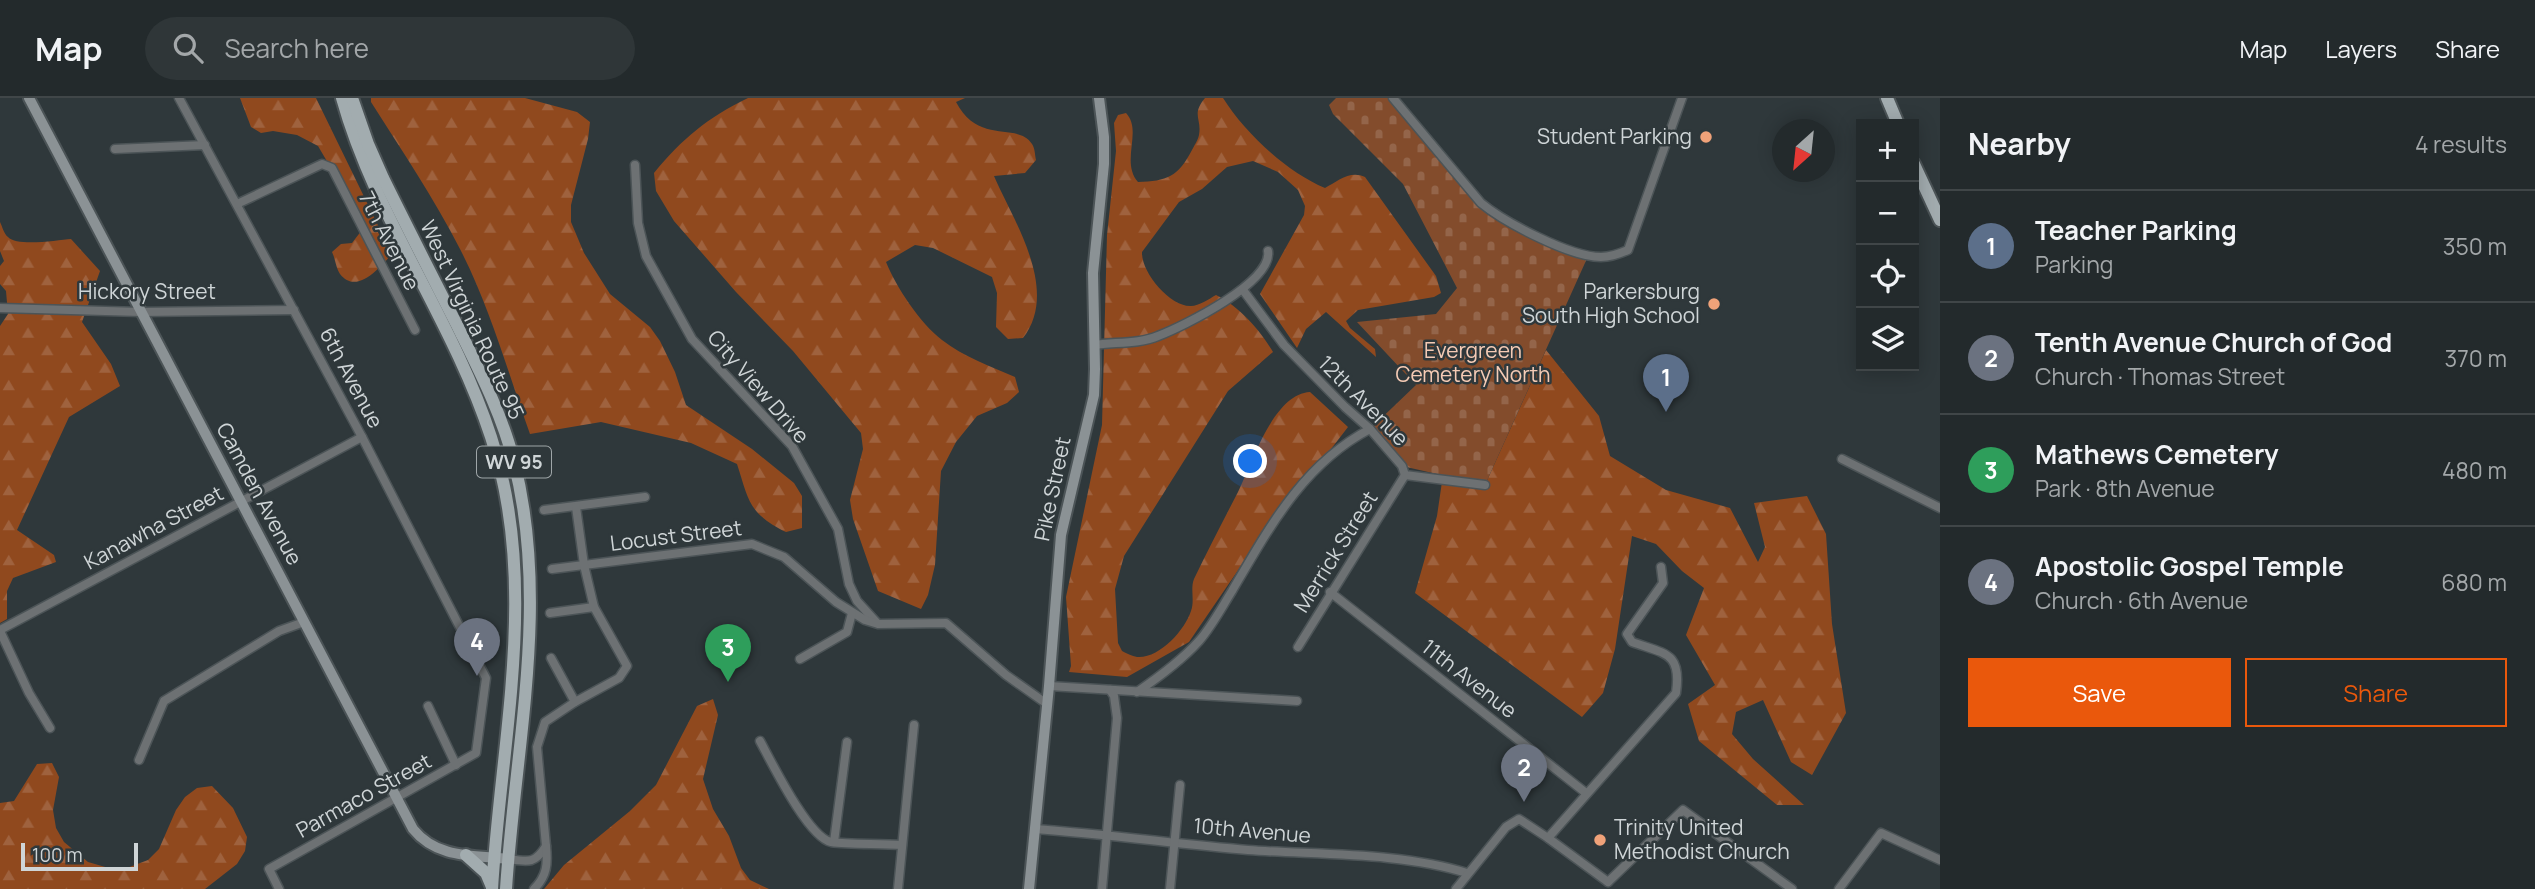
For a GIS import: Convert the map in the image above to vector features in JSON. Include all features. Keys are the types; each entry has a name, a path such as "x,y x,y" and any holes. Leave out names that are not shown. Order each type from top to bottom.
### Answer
{"main road":[{"name":"West Virginia Route 95","path":"342,98 366,167 480,407 507,496 515,556 516,613 494,858"},
{"name":"West Virginia Route 95","path":"352,98 379,169 489,391 507,439 519,487 528,541 531,610 509,859"},
{"path":"1887,98 1896,119"},
{"path":"1919,175 1940,220"},
{"path":"467,855 486,873 492,888"},
{"name":"WV 95","path":"492,888 494,858"},
{"name":"WV 95","path":"506,889 509,859"}],"street":[{"name":"Camden Avenue","path":"29,98 414,829 422,839 442,850 509,859"},
{"name":"6th Avenue","path":"179,98 362,437 486,678 476,753"},
{"name":"Pike Street","path":"1029,889 1061,535 1094,395 1093,273 1104,164 1099,98"},
{"path":"1393,98 1481,203 1498,217 1560,247 1600,257 1628,250 1682,98"},
{"path":"115,149 205,145"},
{"name":"7th Avenue","path":"237,204 322,164 332,168 415,330"},
{"name":"City View Drive","path":"635,165 638,223 646,256 692,339 792,446 838,529 849,584 857,601 878,624"},
{"path":"1094,345 1156,338 1243,290 1264,269 1269,259 1268,251"},
{"name":"12th Avenue","path":"1243,290 1284,345 1370,429 1402,466 1405,475 1485,485"},
{"name":"Hickory Street","path":"0,308 141,312 294,310"},
{"path":"1137,692 1164,674 1200,640 1283,506 1318,465 1356,436 1370,429"},
{"name":"Kanawha Street","path":"0,630 362,437"},
{"path":"1842,459 1940,508"},
{"name":"Merrick Street","path":"1298,647 1405,475"},
{"name":"Locust Street","path":"544,510 645,497"},
{"path":"534,889 545,875 548,864 537,747 545,722 619,678 627,666 594,607 584,565 576,507"},
{"name":"Locust Street","path":"552,569 752,544 784,557 836,602 865,620 878,624"},
{"path":"1548,838 1676,693 1678,676 1672,658 1659,650 1632,642 1627,634 1663,583 1661,567"},
{"name":"11th Avenue","path":"1330,592 1586,793"},
{"path":"550,613 594,607"},
{"path":"800,659 847,632 852,613"},
{"path":"139,760 164,701 279,631 304,622"},
{"path":"878,624 946,623 1006,675 1047,704"},
{"path":"0,630 29,693 50,728"},
{"path":"551,658 575,702"},
{"path":"1049,687 1297,701"},
{"path":"1102,889 1117,718 1114,696 1110,690"},
{"path":"428,706 456,765"},
{"path":"898,889 914,726"},
{"path":"760,741 790,796 819,836 834,842 902,845"},
{"path":"834,842 847,742"},
{"name":"Parmaco Street","path":"279,889 270,869 476,753"},
{"path":"1170,889 1180,785"},
{"path":"1455,889 1506,827 1519,819 1609,886 1683,810 1792,889"},
{"name":"10th Avenue","path":"1034,829 1397,860 1443,866 1467,873"},
{"path":"1839,889 1881,833 1940,860"},
{"path":"509,859 536,859 545,846"}],"green space":[{"path":"240,98 316,98 392,254 368,277 354,282 347,280 337,269 332,252 341,244 352,243 365,226 318,146 297,135 273,131 261,133 251,127"},
{"path":"371,98 525,98 577,112 590,122 571,205 571,222 584,253 610,294 650,327 660,341 675,372 686,405 752,449 794,483 802,496 802,528 786,532 764,519 748,497 737,464 691,443 601,422 530,434 490,317 471,271 439,211"},
{"path":"748,98 965,98 956,102 975,124 1025,137 1034,148 1036,160 1025,173 994,176 1022,235 1035,278 1037,299 1033,319 1023,338 1008,339 996,327 997,293 992,277 933,248 915,245 886,262 909,304 934,333 977,361 1015,377 1019,392 1007,403 977,416 956,442 941,471 935,565 928,595 921,609 878,591 853,519 850,500 863,449 861,433 793,351 736,292 674,221 656,191 654,173 675,149 708,121"},
{"path":"1205,98 1223,98 1243,125 1268,150 1296,172 1325,188 1349,176 1365,177 1436,276 1441,293 1434,297 1358,310 1346,321 1350,328 1375,349 1376,357 1326,312 1306,329 1297,348 1260,294 1304,215 1305,206 1298,190 1278,172 1253,161 1227,167 1202,189 1179,202 1142,252 1146,269 1166,295 1183,305 1197,305 1216,295 1225,300 1249,320 1273,352 1228,391 1124,556 1115,589 1118,643 1122,651 1137,657 1154,653 1170,642 1188,619 1192,607 1194,579 1265,432 1285,405 1297,396 1310,392 1348,427 1243,563 1189,642 1127,677 1069,672 1071,666 1066,597 1102,425 1107,235 1116,151 1114,123 1118,115 1126,113 1131,120 1131,165 1138,182 1164,179 1182,166 1196,143 1200,129 1199,109"},
{"name":"Evergreen Cemetery North","path":"1336,98 1393,98 1481,203 1560,247 1589,254 1485,485 1402,466 1370,429 1416,385 1357,322 1436,314 1457,288 1403,184 1333,114 1329,105"},
{"path":"0,222 8,237 20,242 71,239 100,271 82,322 111,364 120,386 69,417 17,530 54,555 56,562 13,578 7,591 7,619 0,623 0,326 8,314 6,291 0,284 0,266 4,261 0,251"},
{"path":"1546,350 1599,416 1610,456 1666,490 1730,508 1758,562 1765,547 1754,503 1807,496 1826,534 1832,624 1846,713 1812,775 1791,762 1763,700 1736,712 1732,734 1753,759 1804,805 1777,805 1699,741 1688,704 1715,685 1686,635 1704,588 1682,571 1656,544 1632,536 1615,649 1603,693 1582,717 1415,593 1437,516 1443,475 1485,485"},
{"path":"713,699 718,715 703,779 713,809 729,836 741,868 750,880 769,889 544,889 564,865 630,811 656,785 697,706"},
{"path":"52,763 59,777 53,810 56,828 64,842 88,862 119,871 148,860 159,849 176,810 185,797 197,788 212,786 233,808 247,837 245,851 237,864 205,889 0,889 0,803 14,801 37,764"}],"place":[{"name":"Student Parking","path":"1706,137"},
{"name":"Parkersburg South High School","path":"1714,304"},
{"name":"Teacher Parking","path":"1666,412"},
{"name":"Apostolic Gospel Temple","path":"477,676"},
{"name":"Mathews Cemetery","path":"728,682"},
{"name":"Tenth Avenue Church of God","path":"1524,802"},
{"name":"Trinity United Methodist Church","path":"1600,840"}]}
